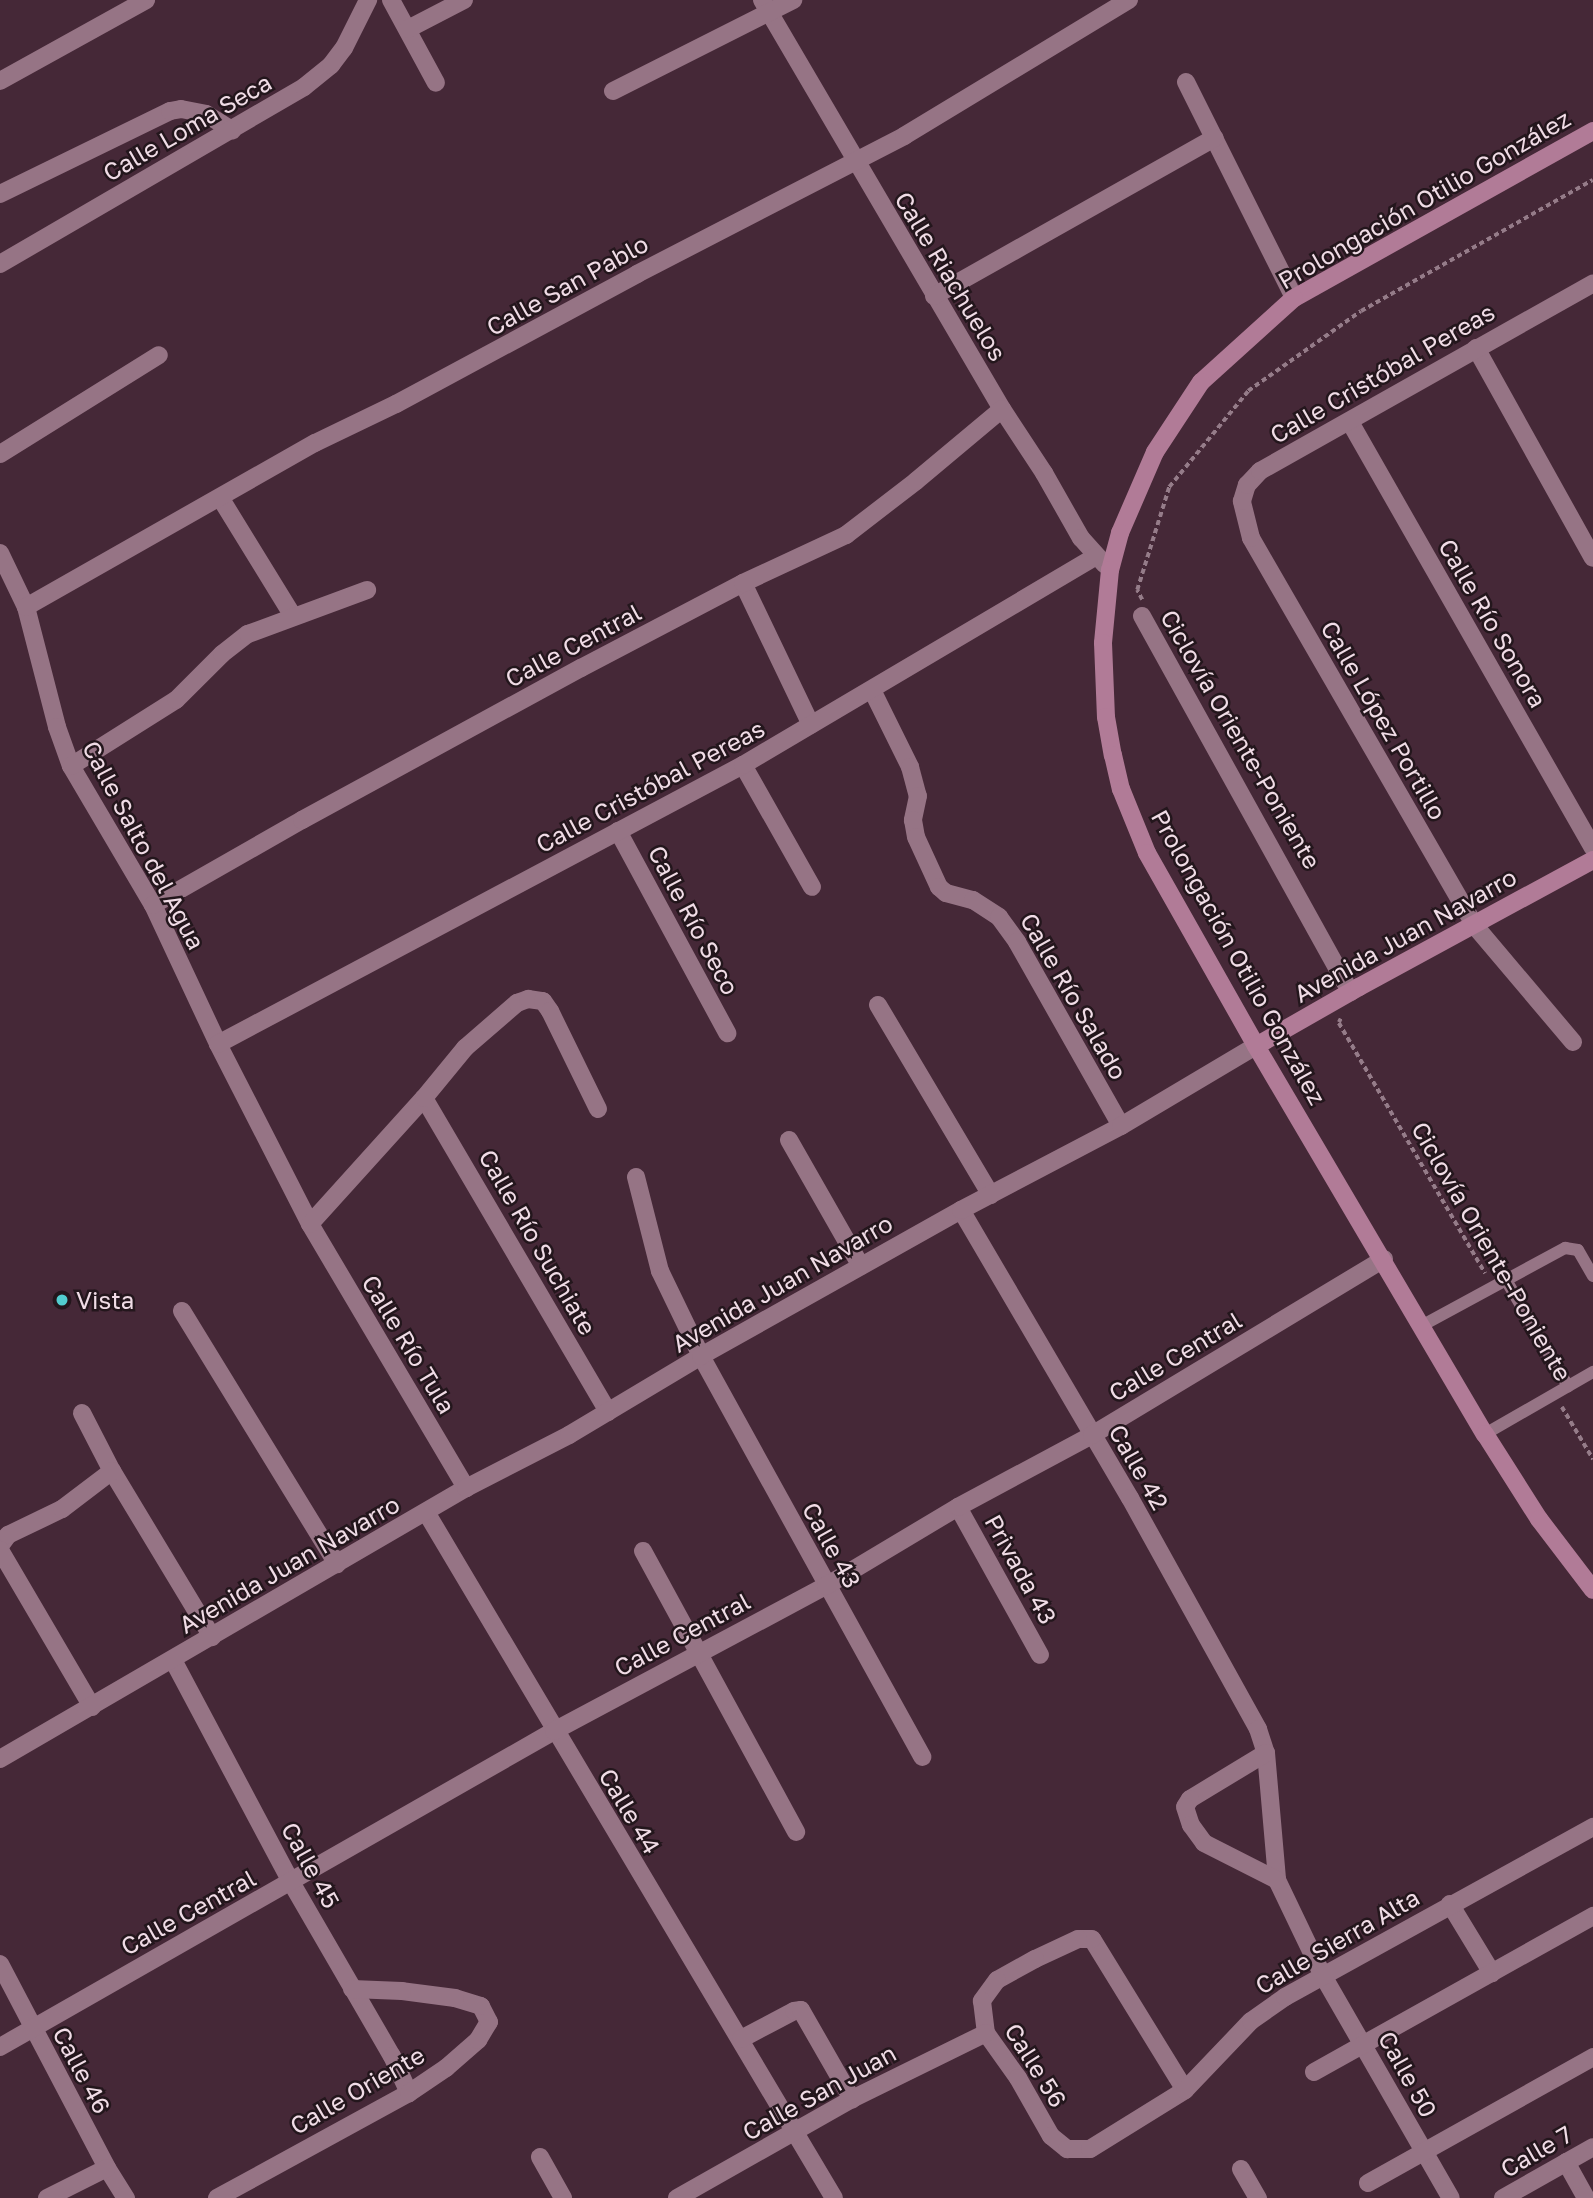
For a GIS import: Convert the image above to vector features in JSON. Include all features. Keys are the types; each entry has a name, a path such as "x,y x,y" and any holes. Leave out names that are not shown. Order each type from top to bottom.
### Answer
{"main road":[{"name":"Prolongación Otilio González","path":"1593,131 1294,298 1201,382 1178,414 1151,461 1120,533 1110,570 1103,643 1106,717 1121,789 1147,853 1256,1046 1485,1434 1539,1519 1593,1590"},
{"name":"Avenida Juan Navarro","path":"1256,1046 1354,989 1593,860"}],"street":[{"path":"0,81 146,0"},
{"name":"Calle Loma Seca","path":"0,264 304,87 331,65 344,48 368,0"},
{"path":"391,0 436,83"},
{"path":"408,29 464,0"},
{"path":"613,91 765,7 793,0"},
{"name":"Calle San Pablo","path":"26,607 221,499 315,443 396,404 637,274 904,136 1129,0"},
{"name":"Calle Riachuelos","path":"765,7 934,296 1044,473 1081,538 1110,570"},
{"path":"1186,82 1294,298"},
{"path":"0,194 170,111 206,114 232,130"},
{"path":"934,296 1214,138"},
{"name":"Calle Cristóbal Pereas","path":"1251,538 1242,502 1251,478 1297,449 1350,422 1593,283"},
{"path":"1476,348 1593,558"},
{"path":"0,454 159,355"},
{"name":"Calle Central","path":"153,905 314,813 743,583 846,535 1002,409"},
{"name":"Calle Río Sonora","path":"1350,422 1593,848"},
{"path":"221,499 293,616"},
{"name":"Calle López Portillo","path":"1251,538 1475,926 1573,1042"},
{"name":"Calle Salto del Agua","path":"0,553 26,607 57,727 71,766 153,905 218,1044 310,1224"},
{"name":"Calle Cristóbal Pereas","path":"218,1044 743,765 1096,556"},
{"path":"743,583 811,725"},
{"path":"71,766 176,700 240,639 260,628 367,590"},
{"path":"1143,609 1354,989"},
{"name":"Calle Río Salado","path":"872,690 910,767 918,796 913,820 916,837 939,887 946,893 973,900 999,917 1017,942 1121,1126"},
{"path":"743,765 812,887"},
{"name":"Calle Río Seco","path":"618,831 727,1033"},
{"path":"310,1224 424,1098 465,1048 517,1003 534,999 542,1001 550,1011 598,1109"},
{"path":"878,1005 991,1195"},
{"name":"Avenida Juan Navarro","path":"0,1759 466,1489 608,1412 701,1356 961,1210 1121,1126 1256,1046"},
{"name":"Calle Río Suchiate","path":"424,1098 608,1412"},
{"path":"789,1140 861,1266"},
{"name":"Calle 43","path":"636,1177 660,1271 701,1356 825,1586 922,1757"},
{"name":"Calle 42","path":"961,1210 1245,1704 1266,1753 1277,1880"},
{"name":"Calle Río Tula","path":"310,1224 466,1489"},
{"name":"Calle Central","path":"0,2047 554,1731 698,1651 825,1586 958,1507 1092,1435 1384,1259"},
{"path":"182,1311 337,1564"},
{"path":"82,1413 113,1471 212,1637"},
{"path":"92,1707 0,1548 8,1535 62,1509 113,1471"},
{"name":"Privada 43","path":"958,1507 1040,1655"},
{"name":"Calle 44","path":"426,1512 554,1731 741,2039 827,2194"},
{"path":"643,1551 796,1832"},
{"name":"Calle 45","path":"173,1660 291,1882 392,2056 409,2093"},
{"path":"1266,1753 1190,1799 1185,1807 1186,1815 1204,1843 1277,1880"},
{"name":"Calle Sierra Alta","path":"1090,2149 1185,2090 1251,2021 1322,1973 1593,1827"},
{"name":"Calle 50","path":"1277,1880 1322,1973 1451,2198"},
{"path":"1450,1904 1492,1973"},
{"path":"1314,2072 1593,1916"},
{"name":"Calle 56","path":"1090,2149 1067,2149 1051,2136 1018,2078 986,2033 982,2001 997,1980 1078,1939 1092,1939 1185,2090"},
{"name":"Calle 46","path":"0,1964 107,2168 126,2198"},
{"name":"Calle Oriente","path":"217,2198 409,2093 446,2068 478,2040 489,2022 481,2006 455,1998 402,1991 352,1989"},
{"path":"741,2039 789,2013 801,2010 852,2099"},
{"name":"Calle San Juan","path":"677,2198 852,2099 986,2033"},
{"path":"1368,2183 1593,2057"},
{"name":"Calle 7","path":"1503,2198 1593,2147"},
{"path":"540,2157 563,2198"},
{"path":"1566,2162 1586,2198"},
{"path":"47,2198 107,2168"},
{"path":"1241,2169 1258,2198"}],"lane":[{"path":"1423,1325 1565,1248 1578,1250 1593,1276"},
{"path":"1506,1280 1568,1386"},
{"path":"1485,1434 1593,1372"}],"path":[{"name":"Ciclovía Oriente-Poniente","path":"1143,609 1137,590 1169,487 1248,391 1361,311 1593,180"},
{"name":"Ciclovía Oriente-Poniente","path":"1354,989 1339,1023 1493,1288"},
{"name":"Ciclovía Oriente-Poniente","path":"1555,1394 1593,1459"}],"place":[{"name":"Vista","path":"62,1300"}]}
